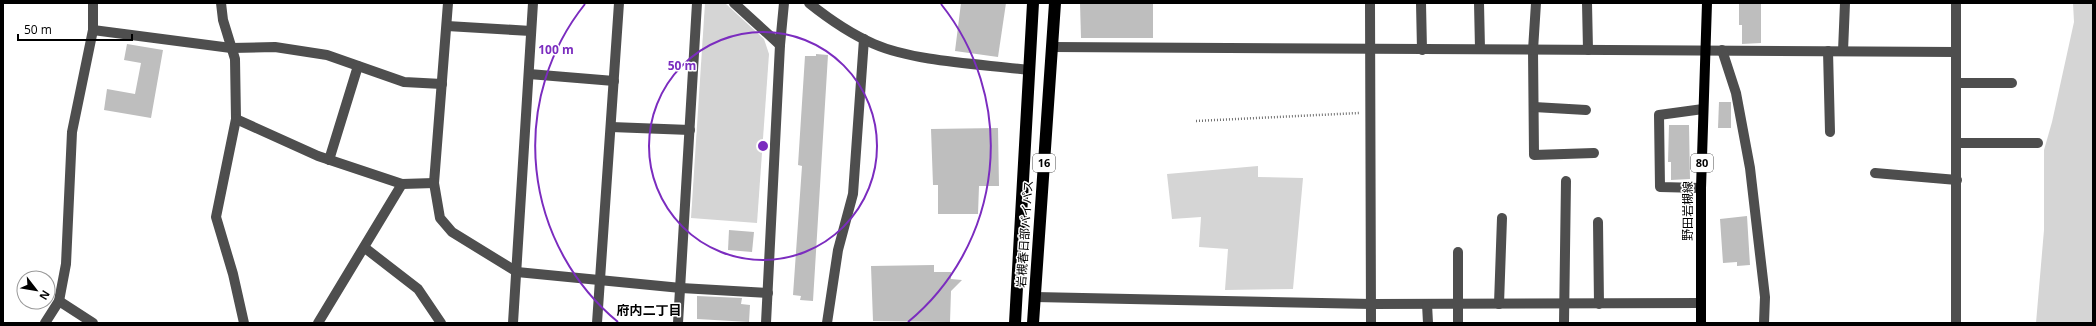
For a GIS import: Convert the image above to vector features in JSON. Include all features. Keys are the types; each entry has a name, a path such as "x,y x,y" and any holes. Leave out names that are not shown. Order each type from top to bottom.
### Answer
{"highway":[{"name":"岩槻春日部バイパス","path":"1015,323 1028,70 1033,3"},
{"name":"岩槻春日部バイパス","path":"1033,323 1055,3"}],"main road":[{"name":"野田岩槻線","path":"1701,323 1701,188 1704,50 1707,3"}],"street":[{"path":"45,323 59,301 66,264 72,132 93,30 93,3"},
{"path":"221,3 222,20 235,59 236,119 216,217 233,274 244,323"},
{"path":"448,3 434,183 440,218 452,232 517,272 681,288 768,293"},
{"path":"513,323 533,3"},
{"path":"597,323 619,3"},
{"path":"678,323 697,3"},
{"path":"734,3 780,45"},
{"path":"766,323 780,45 784,3"},
{"path":"809,3 846,29 875,45 918,57 1028,70"},
{"path":"1370,3 1369,50 1372,323"},
{"path":"1421,3 1422,50"},
{"path":"1479,3 1480,50"},
{"path":"1536,3 1533,50 1534,155 1594,153"},
{"path":"1587,3 1588,50"},
{"path":"1843,51 1845,3"},
{"path":"1956,3 1956,323"},
{"path":"447,26 531,31"},
{"path":"93,30 231,48 275,47 327,55 404,82 442,84"},
{"path":"828,323 838,250 853,194 864,39"},
{"path":"1052,47 1369,50 1722,50 1956,52"},
{"path":"1722,50 1736,93 1750,168 1765,297 1764,323"},
{"path":"1828,51 1830,132"},
{"path":"329,160 358,66"},
{"path":"529,74 614,81"},
{"path":"1956,83 2012,83"},
{"path":"1534,107 1586,110"},
{"path":"1701,188 1660,187 1659,115 1703,109"},
{"path":"236,119 329,160 402,184 434,183"},
{"path":"611,127 690,130"},
{"path":"1957,143 2038,143"},
{"path":"1875,173 1957,180"},
{"path":"1564,323 1566,181"},
{"path":"318,323 365,248 402,184"},
{"path":"1499,304 1502,218"},
{"path":"1598,222 1599,304"},
{"path":"365,248 418,289 441,323"},
{"path":"1458,252 1458,323"},
{"path":"1035,297 1372,304 1701,304"},
{"path":"59,301 93,323"},
{"path":"1427,304 1428,323"}],"path":[{"path":"1196,121 1370,112"}],"shaded area":[{"path":"705,3 725,3 764,39 769,54 757,223 691,218"},
{"path":"2073,3 2093,3 2093,323 2036,323 2044,230 2044,150 2052,122 2074,22"},
{"path":"1258,166 1258,177 1303,178 1293,289 1225,290 1228,249 1199,247 1201,217 1172,219 1167,174"}],"building":[{"path":"961,3 1006,3 998,57 955,51"},
{"path":"1080,3 1153,3 1153,38 1081,38"},
{"path":"1739,3 1761,3 1761,43 1742,44 1742,25 1739,25"},
{"path":"127,44 163,50 151,118 104,110 107,89 135,94 141,63 124,60"},
{"path":"816,54 828,55 813,301 800,300 801,296 793,295 802,166 798,165 805,56 816,56"},
{"path":"1719,102 1731,102 1731,128 1718,128"},
{"path":"1669,125 1689,125 1690,179 1671,180 1671,162 1668,162"},
{"path":"998,128 999,186 979,186 978,214 938,214 938,185 933,185 931,129"},
{"path":"1747,216 1750,265 1737,266 1737,262 1723,263 1720,219"},
{"path":"729,230 754,232 752,252 728,250"},
{"path":"934,265 934,272 951,272 951,279 962,280 951,291 950,322 873,321 871,266"},
{"path":"697,296 742,298 741,304 750,305 749,322 697,319"}],"district":[{"name":"府内二丁目","path":"649,310"}]}
